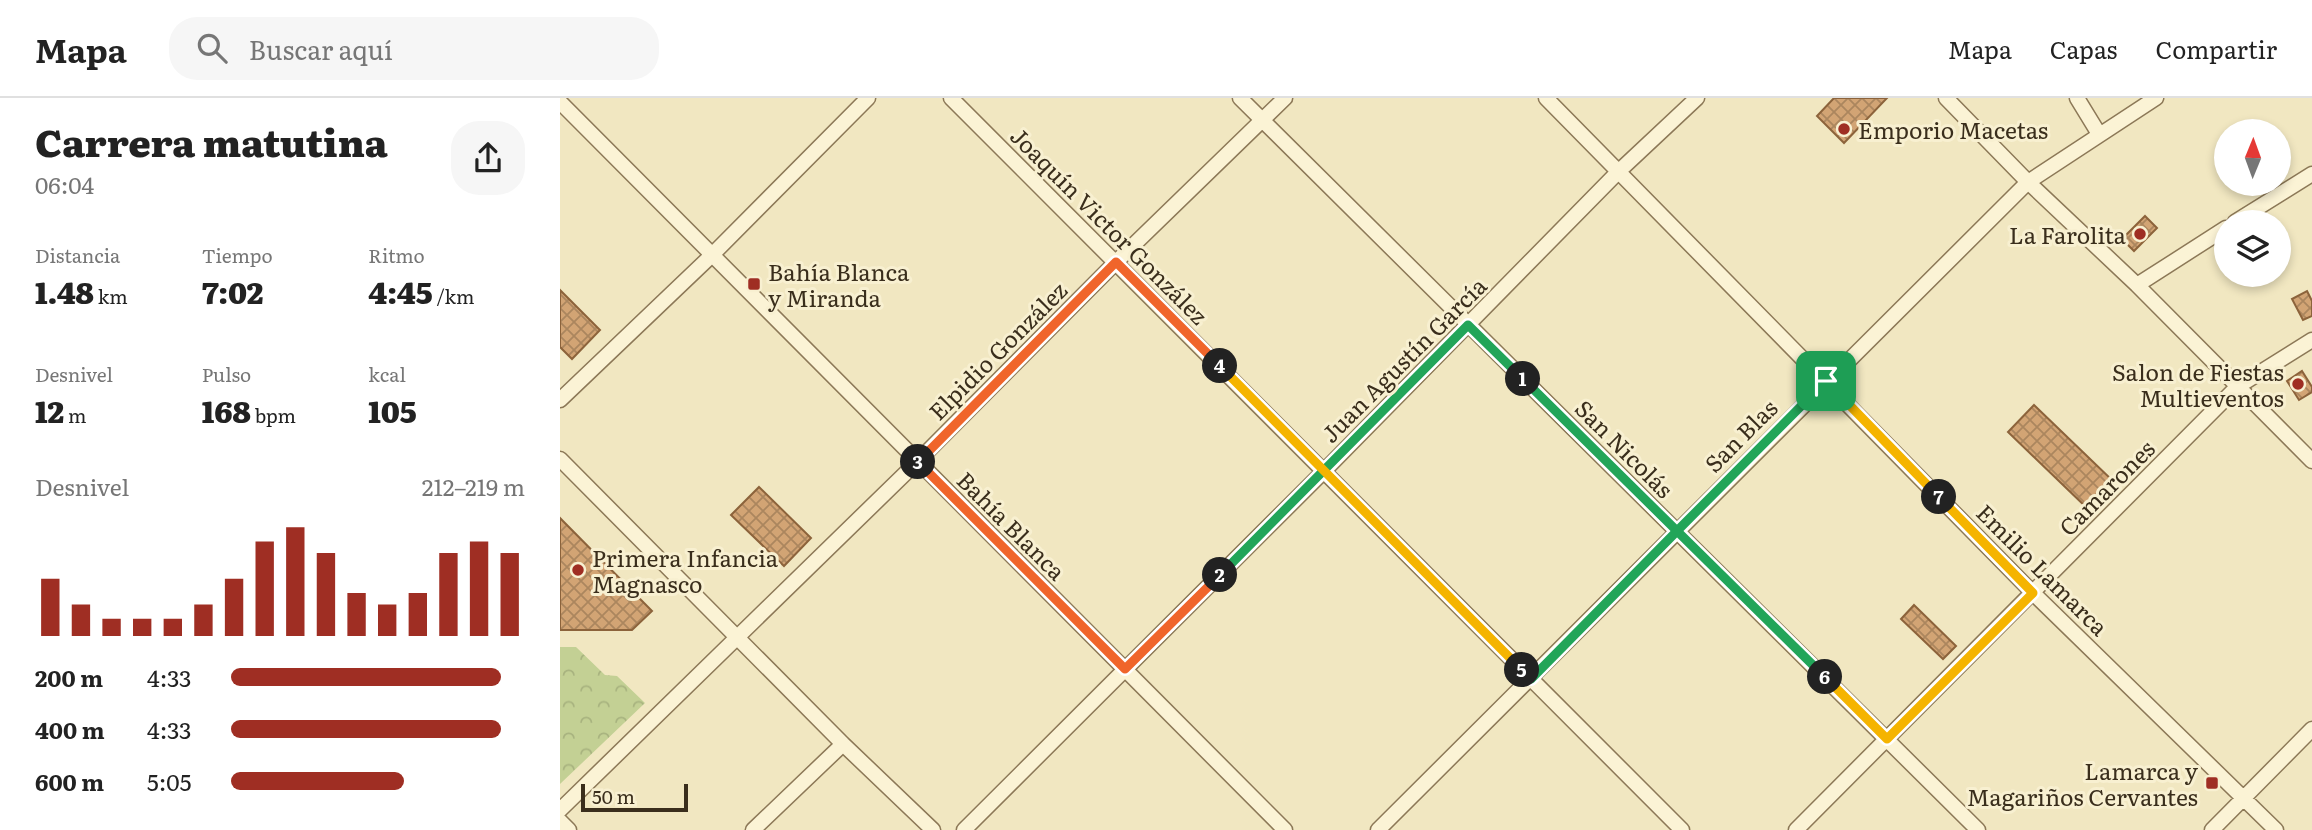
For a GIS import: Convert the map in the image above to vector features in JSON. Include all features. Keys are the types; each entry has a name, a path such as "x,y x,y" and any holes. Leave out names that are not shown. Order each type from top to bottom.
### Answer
{"street":[{"path":"560,400 712,255 868,98"},
{"name":"Joaquín Victor González","path":"951,98 1682,830"},
{"name":"San Nicolás","path":"1240,98 1978,830"},
{"name":"Elpidio González","path":"560,810 1285,98"},
{"name":"Emilio Lamarca","path":"1546,98 2033,593 2276,830"},
{"name":"Juan Agustín García","path":"964,830 1324,471 1618,172 1696,98"},
{"path":"1946,98 2312,461"},
{"path":"2077,98 2099,134"},
{"name":"San Blas","path":"1378,830 2028,182 2155,98"},
{"name":"Bahía Blanca","path":"560,102 1285,830"},
{"path":"2254,210 2312,174"},
{"path":"2137,285 2214,236"},
{"name":"Camarones","path":"1796,830 2237,387 2312,340"},
{"path":"560,459 843,744 933,830"},
{"path":"2212,830 2312,729"},
{"path":"754,830 843,744"},
{"path":"560,821 569,830"}],"green space":[{"path":"560,647 576,647 605,675 617,676 645,703 560,784"}],"building":[{"name":"Emporio Macetas","path":"1834,98 1887,98 1844,143 1817,116"},
{"name":"La Farolita","path":"2145,216 2157,228 2134,251 2122,239"},
{"path":"560,290 600,330 572,359 560,347"},
{"path":"2307,291 2312,301 2312,316 2303,320 2292,299"},
{"path":"2302,371 2312,387 2312,392 2299,400 2287,381"},
{"path":"2034,405 2114,482 2087,508 2008,432"},
{"path":"759,487 811,538 784,566 731,515"},
{"path":"560,518 652,611 632,630 560,630"},
{"path":"1914,605 1956,646 1943,659 1901,619"}],"place":[{"name":"Emporio Macetas","path":"1844,129"},
{"name":"La Farolita","path":"2140,234"},
{"name":"Bahía Blanca y Miranda","path":"754,284"},
{"name":"Salon de Fiestas Multieventos","path":"2298,384"},
{"name":"Primera Infancia Magnasco","path":"578,570"},
{"name":"Lamarca y Magariños Cervantes","path":"2212,783"}],"route":[{"path":"1826,381 1677,531 1468,325 1324,471 1125,669 917,462 1116,262 1324,471 1531,679 1677,531 1887,739 2033,593 1826,381"}]}
